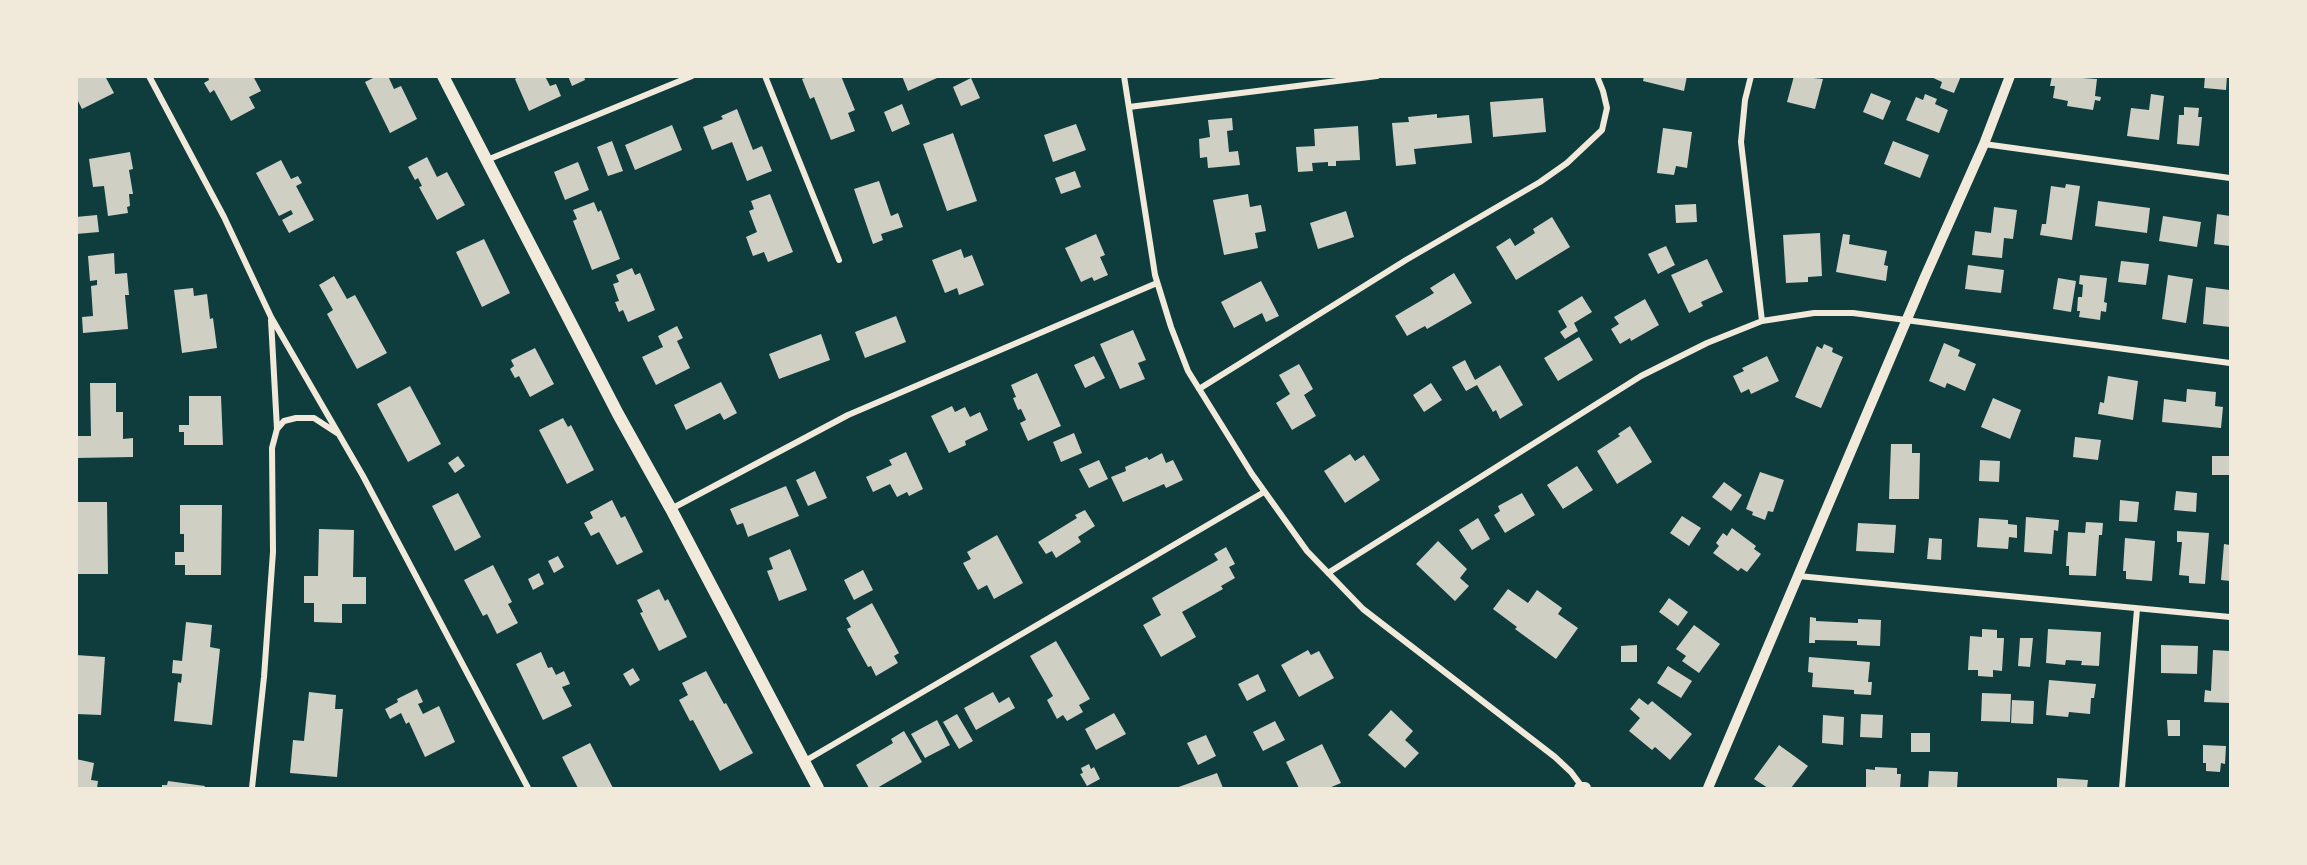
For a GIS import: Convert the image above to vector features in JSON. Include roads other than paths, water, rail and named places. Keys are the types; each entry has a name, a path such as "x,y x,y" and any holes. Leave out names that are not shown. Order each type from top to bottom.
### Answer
{"main road":[{"path":"443,76 618,414 671,509 818,789"}],"street":[{"path":"150,76 224,217 271,317 340,436 528,789"},
{"path":"487,160 692,76"},
{"path":"765,76 839,260"},
{"path":"1124,76 1157,283 1175,338 1188,371 1264,492 1307,551 1363,609 1555,757 1571,771 1583,788"},
{"path":"1129,107 1377,76"},
{"path":"1199,389 1406,260 1540,182 1568,163 1602,130 1607,108 1597,76"},
{"path":"1751,76 1745,100 1742,142 1762,321"},
{"path":"1708,789 1907,319 1984,144 2010,76"},
{"path":"1984,144 2230,178"},
{"path":"671,509 848,415 1157,283"},
{"path":"1328,573 1641,376 1707,343 1762,321 1814,313 1853,313 2230,363"},
{"path":"252,789 264,677 273,552 272,448 277,429 271,317"},
{"path":"277,429 284,421 314,418 340,436"},
{"path":"804,762 1264,492"},
{"path":"1798,576 2230,617"},
{"path":"2122,789 2137,609"}]}
